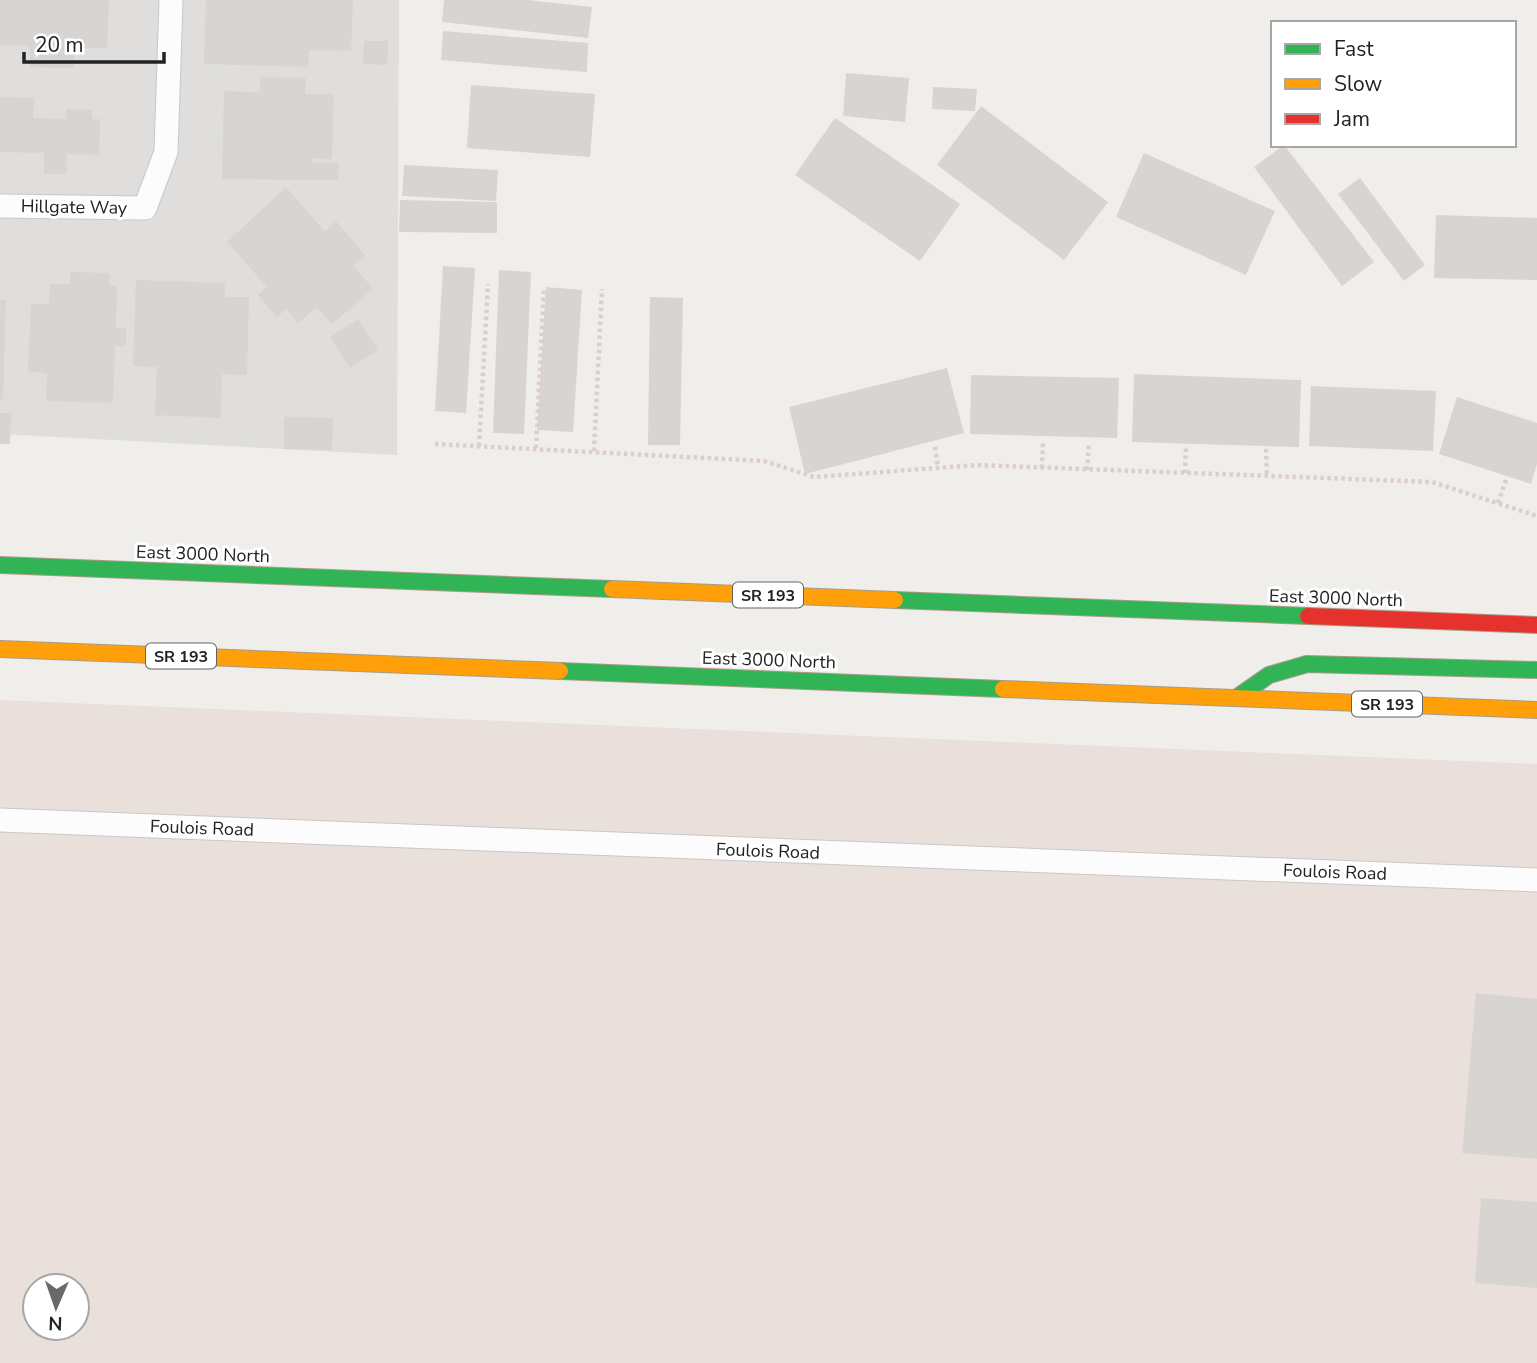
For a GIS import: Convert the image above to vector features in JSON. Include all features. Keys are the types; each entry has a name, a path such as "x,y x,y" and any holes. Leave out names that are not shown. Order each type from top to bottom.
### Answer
{"main road":[{"name":"East 3000 North","path":"0,565 1537,625"},
{"name":"East 3000 North","path":"0,649 1537,710"},
{"path":"1236,698 1255,680 1275,670 1307,664 1537,670"}],"lane":[{"name":"Hillgate Way","path":"0,206 145,208 166,152 171,0"},
{"name":"Foulois Road","path":"0,820 1537,880"}],"path":[{"path":"479,446 488,284"},
{"path":"536,448 544,288"},
{"path":"594,451 602,289"},
{"path":"1042,468 1043,440"},
{"path":"1087,470 1089,443"},
{"path":"435,444 764,461 814,477 977,465 1432,482 1537,516"},
{"path":"1185,473 1186,446"},
{"path":"935,447 938,468"},
{"path":"1266,449 1267,476"},
{"path":"1498,503 1506,480"}],"shaded area":[{"path":"0,0 399,0 397,455 0,434"},
{"path":"0,700 1537,764 1537,1363 0,1363"}],"building":[{"path":"0,0 109,0 107,48 74,48 74,68 30,67 30,46 0,45"},
{"path":"206,0 353,0 351,51 309,50 308,67 204,64"},
{"path":"444,0 528,0 592,7 588,38 442,22"},
{"path":"443,31 588,43 587,72 441,60"},
{"path":"364,41 388,41 387,65 363,64"},
{"path":"846,73 909,78 905,122 843,116"},
{"path":"260,77 306,78 305,94 334,94 332,159 311,158 311,162 339,163 338,180 222,179 224,91 260,92"},
{"path":"471,85 595,94 590,157 467,148"},
{"path":"933,87 977,89 975,111 932,109"},
{"path":"0,97 34,98 33,118 66,119 66,109 92,110 92,119 100,119 99,155 67,154 66,174 44,174 44,153 0,152"},
{"path":"981,106 1108,202 1064,260 937,165"},
{"path":"835,118 960,204 920,261 795,175"},
{"path":"1281,147 1286,147 1374,262 1342,286 1254,167"},
{"path":"1144,153 1275,211 1246,275 1116,217"},
{"path":"404,165 498,170 496,201 402,196"},
{"path":"1360,178 1425,265 1404,281 1338,194"},
{"path":"286,187 325,232 336,221 366,256 354,266 373,289 332,324 317,307 298,323 286,309 277,317 258,295 267,287 227,242"},
{"path":"400,200 497,202 497,233 399,232"},
{"path":"1436,215 1537,218 1537,280 1434,278"},
{"path":"443,266 475,268 466,413 435,411"},
{"path":"499,270 531,272 524,434 493,433"},
{"path":"70,272 109,273 110,286 117,286 116,328 126,328 126,346 115,346 113,403 46,401 47,373 28,372 31,304 49,304 50,284 70,284"},
{"path":"136,280 225,283 225,297 249,297 247,375 222,374 221,418 155,415 157,367 133,366"},
{"path":"546,287 582,290 573,432 537,430"},
{"path":"650,297 683,298 680,445 648,445"},
{"path":"0,300 6,300 3,399 0,399"},
{"path":"358,319 378,350 350,368 330,337"},
{"path":"947,368 964,433 805,474 789,407"},
{"path":"1134,374 1301,380 1299,447 1132,442"},
{"path":"971,375 1119,378 1117,438 970,434"},
{"path":"1311,386 1436,391 1433,451 1309,446"},
{"path":"1457,397 1537,423 1537,464 1531,484 1439,454"},
{"path":"0,413 11,413 10,444 0,444"},
{"path":"284,417 333,418 332,450 284,449"},
{"path":"1476,993 1537,999 1537,1159 1462,1153"},
{"path":"1481,1198 1537,1202 1537,1288 1475,1283"}],"traffic: fast":[{"path":"0,565 612,589"},
{"path":"895,600 1308,616"},
{"path":"1236,698 1269,675 1307,664 1537,670"},
{"path":"560,671 1003,689"}],"traffic: slow":[{"path":"612,589 895,600"},
{"path":"0,649 560,671"},
{"path":"1003,689 1537,710"}],"traffic: jam":[{"path":"1308,616 1537,625"}]}
